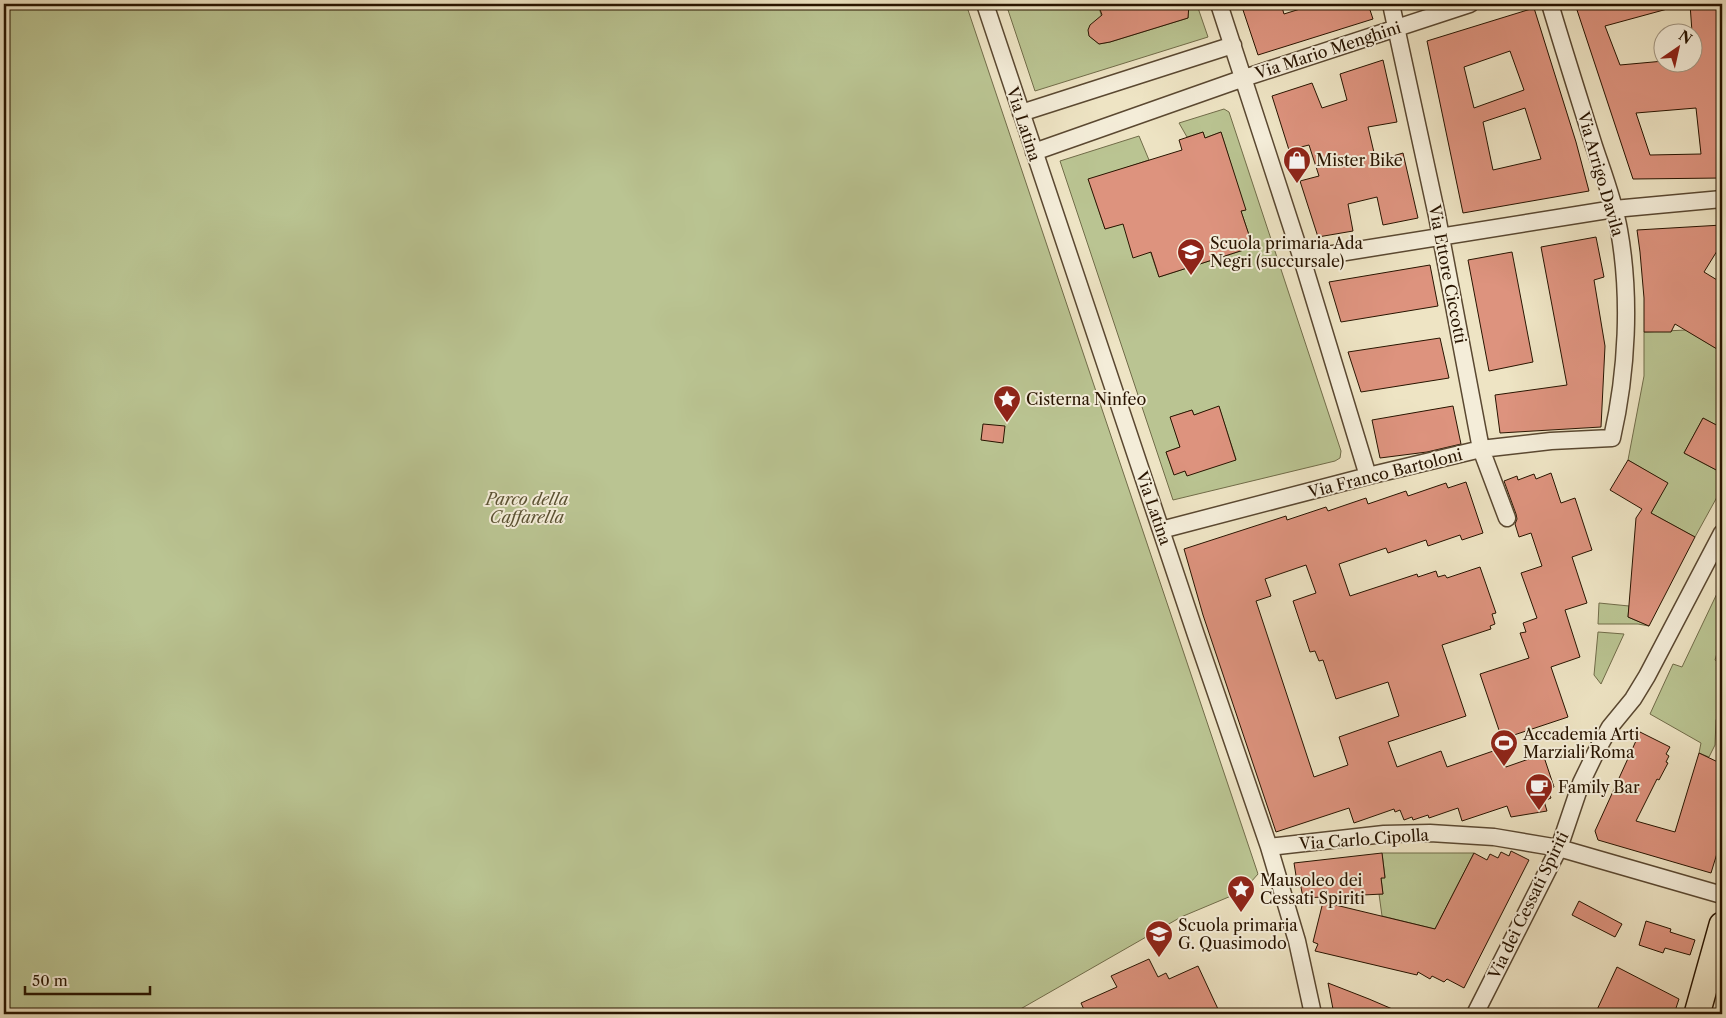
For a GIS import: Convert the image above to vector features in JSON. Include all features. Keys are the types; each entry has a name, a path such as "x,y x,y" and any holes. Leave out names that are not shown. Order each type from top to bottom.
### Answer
{"main road":[{"path":"1697,1014 1722,925"}],"street":[{"name":"Via Latina","path":"985,4 1269,848 1297,941 1313,1014"},
{"path":"1219,4 1302,259 1368,476"},
{"name":"Via Ettore Ciccotti","path":"1391,4 1441,237 1482,449 1507,518"},
{"name":"Via Mario Menghini","path":"1034,152 1244,78 1470,4"},
{"name":"Via Arrigo Davila","path":"1550,4 1614,209 1624,262 1623,378 1612,438"},
{"path":"1021,113 1232,45"},
{"path":"1302,259 1614,209 1722,199"},
{"name":"Via Franco Bartoloni","path":"1162,530 1368,476 1482,449 1551,441 1612,438"},
{"name":"Via dei Cessati Spiriti","path":"1475,1014 1559,848 1579,789 1594,755 1610,727 1637,692 1665,644 1722,533"},
{"name":"Via Carlo Cipolla","path":"1269,848 1357,836 1430,833 1512,839 1559,848 1722,895"}],"green space":[{"name":"Parco della Caffarella","path":"4,4 966,4 1258,874 1243,891 1181,917 1014,1014 4,1014"},
{"path":"1006,4 1098,4 1102,18 1089,36 1099,44 1188,18 1188,8 1197,5 1208,37 1035,91"},
{"name":"Scuola primaria Ada Negri (succursale)","path":"1224,109 1229,112 1341,451 1340,458 1335,461 1173,500 1060,161 1139,136 1149,160 1089,180 1105,229 1173,207 1144,233 1159,277 1253,247 1241,211 1245,210 1221,132 1205,138 1203,132 1187,137 1179,123","holes":["1219,407 1236,459 1187,475 1185,471 1174,474 1166,452 1180,447 1171,417 1192,410 1194,415"]},
{"path":"1686,330 1722,352 1722,428 1703,418 1684,453 1722,473 1722,488 1695,537 1651,513 1667,483 1628,460 1644,376 1644,332"},
{"path":"1722,583 1722,623 1718,631 1719,646 1715,660 1722,665 1722,710 1716,720 1715,745 1709,757 1699,753 1701,743 1650,714 1673,664 1682,667"},
{"path":"1599,603 1629,606 1628,617 1649,626 1638,624 1598,624"},
{"path":"1598,632 1624,634 1601,684 1594,675"},
{"path":"1382,853 1474,853 1435,929 1382,916 1379,894 1383,894 1381,878 1385,877"}],"building":[{"path":"1098,4 1189,4 1188,18 1099,44 1089,36 1088,30 1090,25 1102,15"},
{"path":"1241,4 1281,4 1284,14 1316,4 1368,4 1373,19 1258,55"},
{"path":"1575,4 1670,4 1671,8 1605,26 1620,65 1654,62 1654,72 1704,72 1704,22 1691,22 1690,4 1721,4 1722,178 1633,179","holes":["1696,108 1701,154 1650,155 1636,113"]},
{"path":"1534,8 1576,142 1589,191 1463,213 1427,41","holes":["1510,51 1524,90 1474,108 1464,67","1525,108 1541,159 1493,170 1483,122"]},
{"path":"1383,60 1397,122 1368,127 1376,161 1403,153 1418,218 1383,225 1377,197 1348,204 1353,231 1318,237 1300,181 1319,176 1309,145 1289,150 1272,96 1312,83 1322,108 1347,100 1340,74"},
{"path":"1203,132 1205,138 1221,132 1246,210 1241,211 1253,247 1159,277 1151,252 1133,258 1123,224 1105,229 1088,179 1182,150 1179,140"},
{"path":"1722,225 1722,243 1704,272 1722,283 1722,352 1675,324 1671,332 1644,332 1644,298 1637,230"},
{"path":"1596,237 1604,277 1594,280 1605,346 1601,427 1500,433 1495,395 1567,385 1541,247"},
{"path":"1512,252 1533,362 1489,371 1468,260"},
{"path":"1430,265 1438,306 1341,322 1329,282"},
{"path":"1440,338 1449,378 1361,392 1348,352"},
{"path":"1219,406 1236,460 1187,476 1185,471 1174,475 1166,452 1180,447 1170,417 1192,410 1194,415"},
{"path":"1453,406 1461,444 1427,452 1380,458 1372,420"},
{"path":"1703,418 1722,428 1722,473 1684,453"},
{"path":"983,424 1005,426 1003,443 981,440"},
{"path":"1628,460 1668,483 1651,513 1695,537 1649,626 1628,617 1636,518 1642,509 1610,490"},
{"path":"1551,473 1561,503 1575,498 1592,550 1572,557 1587,603 1565,610 1580,657 1551,667 1568,717 1502,739 1480,674 1529,658 1520,633 1526,632 1523,623 1537,618 1521,573 1542,566 1531,533 1519,537 1515,524 1516,514 1504,481 1517,476 1518,480 1534,474 1536,479"},
{"path":"1466,482 1483,533 1462,540 1460,535 1428,546 1426,540 1388,553 1386,548 1339,564 1350,596 1417,574 1418,577 1436,571 1438,577 1445,575 1447,578 1480,567 1496,613 1492,614 1495,624 1490,626 1491,629 1442,645 1466,716 1388,742 1397,767 1441,751 1447,767 1499,749 1506,767 1543,754 1554,787 1547,789 1551,798 1544,801 1547,811 1511,817 1507,806 1462,821 1458,808 1429,818 1428,815 1413,820 1412,817 1404,820 1400,810 1395,812 1394,809 1354,823 1349,808 1276,832 1203,615 1184,549 1286,516 1287,520 1326,507 1328,511 1366,498 1368,504 1406,491 1408,496 1446,483 1448,488","holes":["1306,565 1316,593 1293,601 1310,652 1315,651 1319,661 1323,660 1336,699 1388,682 1399,716 1339,737 1348,765 1314,777 1256,601 1271,596 1265,579"]},
{"path":"1640,732 1670,747 1666,754 1669,756 1666,762 1668,763 1659,780 1657,779 1636,821 1675,832 1699,753 1722,764 1722,837 1711,873 1598,840 1595,831"},
{"path":"1511,851 1529,860 1464,988 1447,979 1444,982 1432,976 1430,979 1418,972 1417,975 1315,951 1318,944 1313,942 1323,902 1435,929 1474,853 1487,860 1490,854 1498,858 1501,852 1509,856"},
{"path":"1382,853 1385,878 1381,878 1383,894 1303,898 1300,882 1297,882 1294,863"},
{"path":"1579,901 1622,924 1615,937 1572,915"},
{"path":"1646,921 1671,929 1670,932 1695,940 1690,955 1665,948 1663,953 1639,945"},
{"path":"1149,959 1158,977 1166,973 1169,979 1198,966 1218,1009 1206,1014 1086,1014 1081,1003 1117,987 1111,976"},
{"path":"1617,967 1679,999 1674,1014 1595,1014"},
{"path":"1328,983 1404,1014 1337,1014 1333,1009"}],"place":[{"name":"Mister Bike","path":"1297,184"},
{"name":"Scuola primaria Ada Negri (succursale)","path":"1191,276"},
{"name":"Cisterna Ninfeo","path":"1007,423"},
{"name":"Accademia Arti Marziali Roma","path":"1504,767"},
{"name":"Family Bar","path":"1539,811"},
{"name":"Mausoleo dei Cessati Spiriti","path":"1241,913"},
{"name":"Scuola primaria G. Quasimodo","path":"1159,958"}]}
